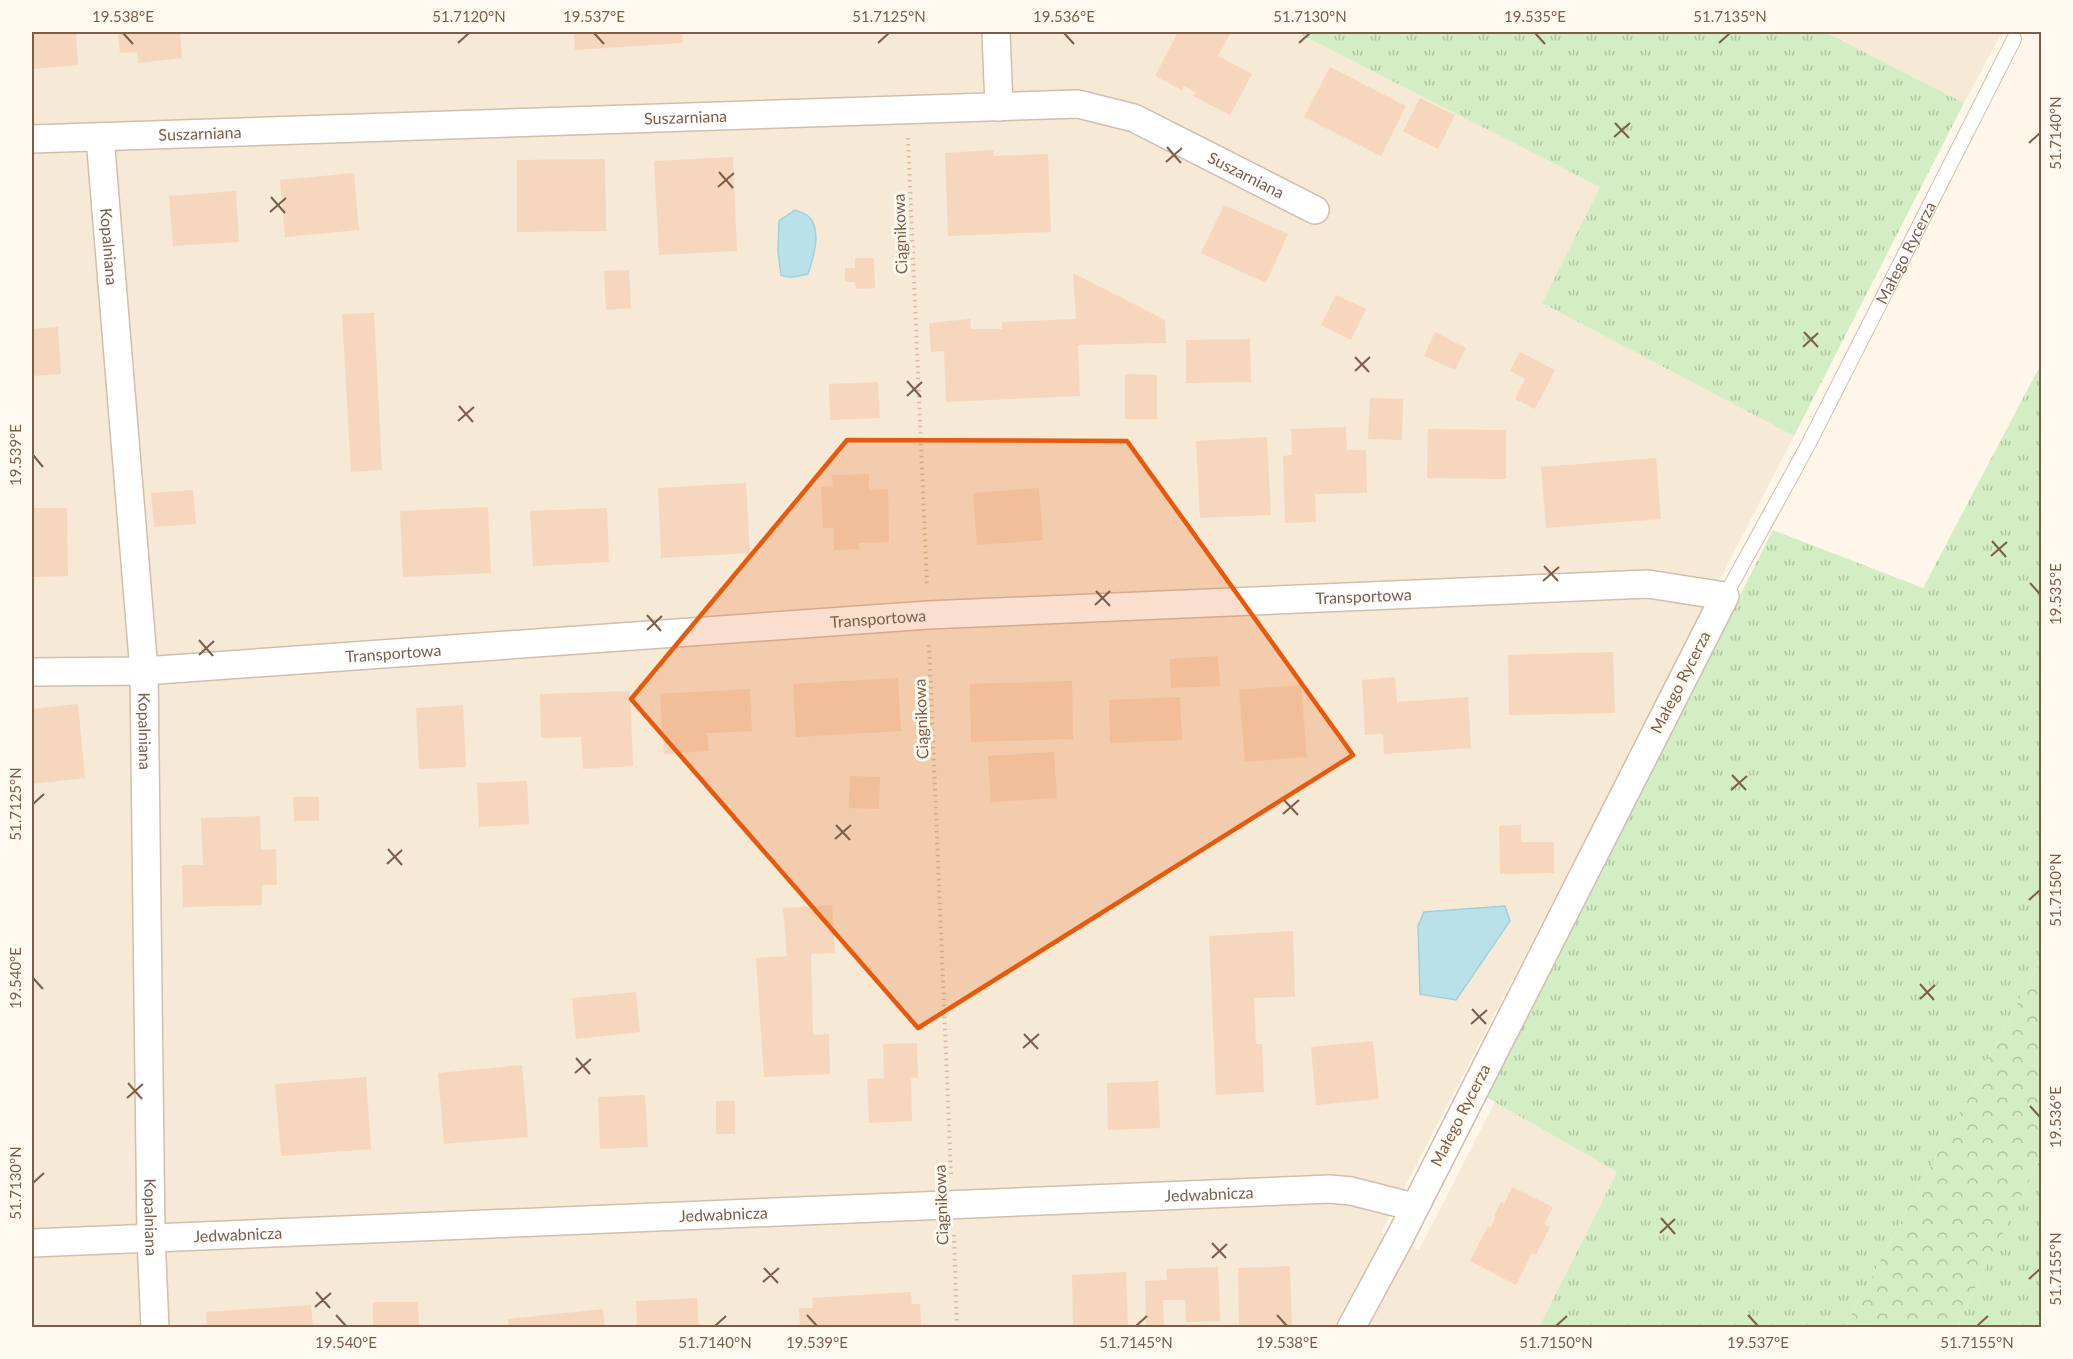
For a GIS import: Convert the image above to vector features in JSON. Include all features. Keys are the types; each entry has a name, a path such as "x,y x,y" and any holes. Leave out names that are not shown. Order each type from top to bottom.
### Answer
{"street":[{"path":"996,32 999,106"},
{"name":"Suszarniana","path":"32,139 1078,104 1134,118 1315,210"},
{"name":"Kopalniana","path":"100,137 144,671 151,1237 155,1328"},
{"name":"Transportowa","path":"32,672 144,671 928,615 1648,584 1725,596"},
{"name":"Małego Rycerza","path":"1351,1328 1399,1239 1725,596"},
{"name":"Jedwabnicza","path":"32,1243 1330,1189 1351,1191 1414,1207"}],"lane":[{"name":"Małego Rycerza","path":"1725,596 1807,447 2014,39"}],"path":[{"name":"Ciągnikowa","path":"907,110 957,1328"}],"highlighted area":[{"path":"847,440 1127,441 1353,755 918,1028 631,699"}],"shaded area":[{"path":"32,32 1296,32 1600,187 1542,303 1794,436 1381,1233 1399,1239 1419,1250 1495,1102 1617,1172 1539,1327 32,1327"},
{"path":"1825,32 2002,32 1964,103"}],"green space":[{"path":"1296,32 1825,32 1964,103 1794,436 1542,303 1600,187"},
{"path":"2041,364 2041,959 1845,1327 1539,1327 1617,1172 1486,1097 1773,530 1923,588"},
{"path":"2041,959 2041,1157 1960,1318 1958,1327 1845,1327"},
{"path":"2041,1157 2041,1327 1958,1328 1960,1318"}],"water":[{"path":"795,210 807,215 813,222 816,244 808,274 788,277 781,275 778,251 779,221"},
{"path":"1505,906 1510,921 1456,1000 1420,994 1418,926 1424,912"}],"building":[{"path":"32,32 76,32 78,65 32,69"},
{"path":"118,32 180,32 182,58 138,63 137,52 120,53"},
{"path":"574,32 682,32 683,43 575,50"},
{"path":"1178,32 1231,32 1218,56 1252,74 1230,115 1193,96 1196,93 1184,86 1182,90 1155,76"},
{"path":"1330,67 1406,106 1381,156 1304,117"},
{"path":"1420,98 1455,115 1438,149 1403,131"},
{"path":"993,150 994,156 1048,154 1051,232 948,236 945,153"},
{"path":"733,157 737,251 659,255 654,161"},
{"path":"605,159 606,231 517,232 517,160"},
{"path":"354,173 359,230 285,237 280,180"},
{"path":"236,191 239,242 173,246 169,196"},
{"path":"1224,205 1288,234 1266,283 1201,253"},
{"path":"855,258 874,258 875,288 856,289 855,282 845,282 845,268 855,268"},
{"path":"629,270 631,308 606,310 604,271"},
{"path":"1073,273 1165,320 1166,343 1078,345 1080,396 946,402 944,351 931,352 929,323 970,319 971,329 1002,329 1002,322 1076,319"},
{"path":"1336,295 1366,309 1351,340 1321,325"},
{"path":"374,313 382,470 351,472 342,314"},
{"path":"58,327 61,374 32,376 32,329"},
{"path":"1435,332 1466,348 1455,370 1424,356"},
{"path":"1250,339 1251,382 1186,383 1186,340"},
{"path":"1520,352 1555,370 1535,409 1515,399 1525,379 1510,371"},
{"path":"1125,374 1157,375 1157,419 1125,419"},
{"path":"878,382 880,418 830,420 829,384"},
{"path":"1370,398 1403,399 1402,440 1368,439"},
{"path":"1346,427 1347,450 1366,450 1367,493 1315,494 1316,522 1285,523 1283,456 1292,455 1291,429"},
{"path":"1428,429 1506,430 1506,479 1427,478"},
{"path":"1267,437 1271,515 1200,518 1196,441"},
{"path":"1656,458 1661,519 1546,528 1541,467"},
{"path":"869,474 869,490 888,489 889,542 859,543 859,549 834,550 834,528 823,528 821,487 833,486 832,475"},
{"path":"746,483 750,553 661,558 658,488"},
{"path":"1039,488 1043,540 977,545 973,493"},
{"path":"193,490 196,524 154,527 151,493"},
{"path":"488,507 491,573 403,577 400,511"},
{"path":"32,508 67,508 68,576 32,577"},
{"path":"607,508 609,562 533,566 530,511"},
{"path":"1613,652 1615,713 1509,715 1508,655"},
{"path":"1218,656 1220,686 1171,688 1170,659"},
{"path":"1395,677 1397,702 1468,697 1471,748 1384,754 1383,734 1365,735 1362,680"},
{"path":"898,678 901,731 796,737 793,684"},
{"path":"1072,681 1073,739 971,742 970,684"},
{"path":"1301,685 1307,757 1245,762 1239,690"},
{"path":"750,689 752,731 707,733 709,751 664,754 660,694"},
{"path":"630,691 633,766 583,769 581,737 541,738 540,694"},
{"path":"1180,697 1182,740 1110,743 1109,700"},
{"path":"78,704 85,778 32,784 32,709"},
{"path":"463,705 466,767 419,769 416,708"},
{"path":"1054,752 1057,798 991,802 988,756"},
{"path":"850,776 880,777 879,809 849,808"},
{"path":"527,781 529,824 479,827 477,783"},
{"path":"293,797 319,797 319,821 294,821"},
{"path":"260,816 261,850 276,849 277,885 262,885 262,905 183,907 182,865 203,865 201,818"},
{"path":"1521,825 1521,842 1554,842 1554,873 1500,874 1499,826"},
{"path":"832,905 835,953 811,954 813,1035 829,1034 830,1074 764,1077 756,958 787,956 783,908"},
{"path":"1293,931 1295,997 1254,998 1256,1044 1262,1044 1264,1092 1216,1095 1209,936"},
{"path":"636,992 640,1032 576,1039 572,998"},
{"path":"1373,1041 1379,1099 1316,1105 1311,1047"},
{"path":"917,1043 918,1078 911,1078 912,1121 869,1123 867,1079 884,1078 883,1044"},
{"path":"522,1065 528,1137 444,1144 438,1073"},
{"path":"366,1077 371,1149 281,1156 275,1084"},
{"path":"1158,1081 1160,1128 1108,1130 1107,1083"},
{"path":"645,1095 648,1147 600,1149 598,1097"},
{"path":"716,1101 735,1101 735,1134 716,1134"},
{"path":"1512,1187 1553,1207 1544,1224 1550,1227 1536,1255 1532,1253 1516,1285 1470,1261 1488,1226 1490,1228 1496,1217 1494,1216 1501,1202 1504,1204"},
{"path":"1290,1266 1292,1328 1239,1328 1238,1268"},
{"path":"1218,1267 1220,1321 1186,1322 1185,1300 1163,1300 1164,1328 1146,1328 1145,1281 1167,1280 1166,1269"},
{"path":"1126,1272 1128,1328 1073,1328 1072,1275"},
{"path":"911,1292 912,1304 920,1304 921,1328 800,1328 799,1308 813,1308 812,1298"},
{"path":"697,1298 699,1328 637,1328 636,1301"},
{"path":"373,1302 418,1302 419,1328 373,1328"},
{"path":"311,1305 313,1328 207,1328 206,1312"},
{"path":"603,1309 605,1328 509,1328 508,1319"}]}
